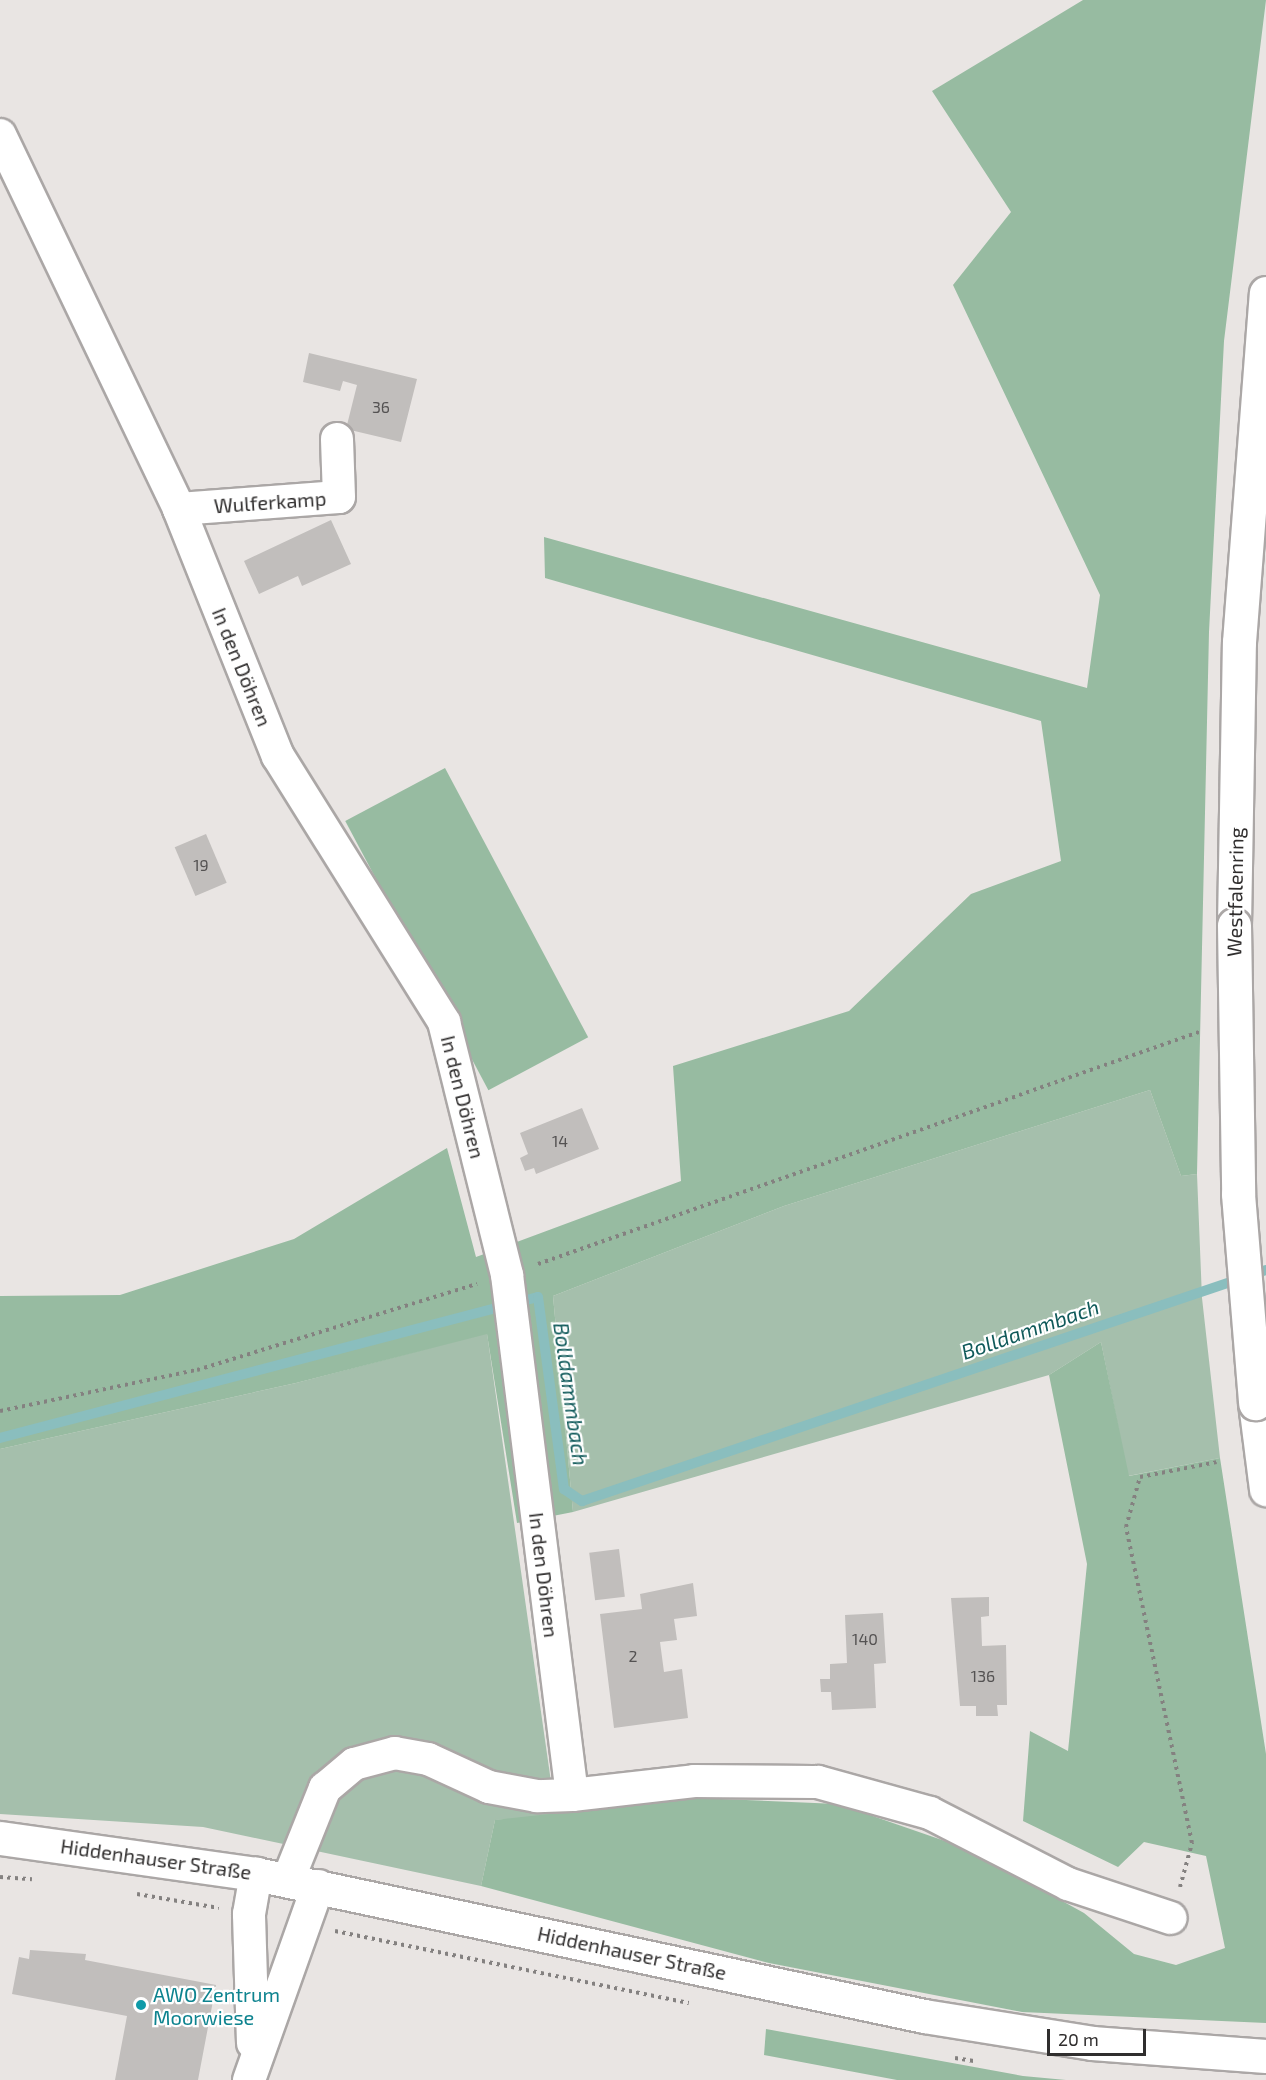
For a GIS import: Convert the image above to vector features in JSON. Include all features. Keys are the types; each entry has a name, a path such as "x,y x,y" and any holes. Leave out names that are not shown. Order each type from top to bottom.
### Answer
{"main road":[{"name":"Westfalenring","path":"1266,293 1239,642 1234,926 1238,1194 1248,1358 1266,1489"},
{"name":"Hiddenhauser Straße","path":"0,1838 256,1874 303,1883 924,2016 1092,2043 1266,2056"}],"street":[{"name":"In den Döhren","path":"0,135 179,509 278,756 444,1022 508,1282 572,1795"},
{"name":"Wulferkamp","path":"179,509 339,497 337,439"},
{"path":"251,2069 305,1925 303,1883 325,1788 354,1764 395,1753 428,1759 489,1786 572,1795 694,1781 818,1782 930,1813 1068,1884 1171,1918"},
{"path":"251,2069 249,1914 256,1874"}],"path":[{"path":"0,1411 196,1370 508,1282 1210,1028"},
{"path":"1171,1918 1192,1843 1126,1527 1140,1477 1217,1462"},
{"path":"0,1876 35,1879"},
{"path":"126,1892 249,1914"},
{"path":"305,1925 699,2005"},
{"path":"942,2055 977,2061"}],"green space":[{"path":"1083,0 1266,0 1224,341 1209,632 1197,1174 1181,1176 1150,1090 784,1206 553,1296 573,1512 517,1523 487,1334 296,1383 0,1449 0,1296 120,1295 294,1239 447,1148 476,1257 681,1181 673,1066 849,1011 971,894 1061,861 1041,721 545,578 544,537 1087,688 1100,595 953,285 1011,212 932,91"},
{"path":"445,768 588,1037 488,1090 345,821"},
{"path":"1150,1090 1181,1176 1197,1174 1202,1298 1220,1458 1128,1476 1101,1342 1049,1375 573,1512 553,1296 784,1206"},
{"path":"487,1333 556,1817 495,1820 481,1886 203,1827 0,1814 0,1449 296,1383"},
{"path":"1101,1342 1129,1476 1220,1458 1266,1754 1266,2023 1022,2012 769,1963 481,1886 495,1820 697,1798 838,1804 968,1849 1084,1913 1134,1954 1176,1965 1225,1948 1206,1856 1144,1842 1118,1867 1023,1821 1030,1731 1068,1751 1087,1564 1049,1375"},
{"path":"766,2029 1023,2076 1066,2080 897,2080 764,2055"}],"building":[{"path":"309,353 417,379 401,442 346,429 357,385 343,381 340,391 303,382"},
{"path":"331,520 351,564 302,586 298,576 259,594 244,561"},
{"path":"206,834 227,883 195,896 175,847"},
{"path":"582,1108 599,1149 536,1174 534,1168 525,1171 520,1158 528,1154 520,1133"},
{"path":"619,1549 625,1597 595,1600 589,1553"},
{"path":"693,1583 697,1616 674,1619 677,1640 660,1642 664,1672 682,1669 688,1718 614,1728 600,1614 642,1609 640,1594"},
{"path":"989,1597 989,1616 981,1617 982,1646 1006,1645 1007,1705 997,1705 998,1716 976,1716 976,1706 960,1706 951,1598"},
{"path":"883,1613 886,1663 874,1664 876,1708 832,1710 831,1692 821,1692 820,1679 830,1679 830,1664 847,1663 845,1615"},
{"name":"AWO Zentrum Moorwiese","path":"30,1950 86,1954 85,1960 216,1985 198,2080 115,2080 127,2016 12,1994 19,1957 29,1959"}],"waterway":[{"name":"Bolldammbach","path":"0,1438 538,1297 564,1489 582,1501 1266,1270"}],"place":[{"name":"AWO Zentrum Moorwiese","path":"141,2005"}]}
